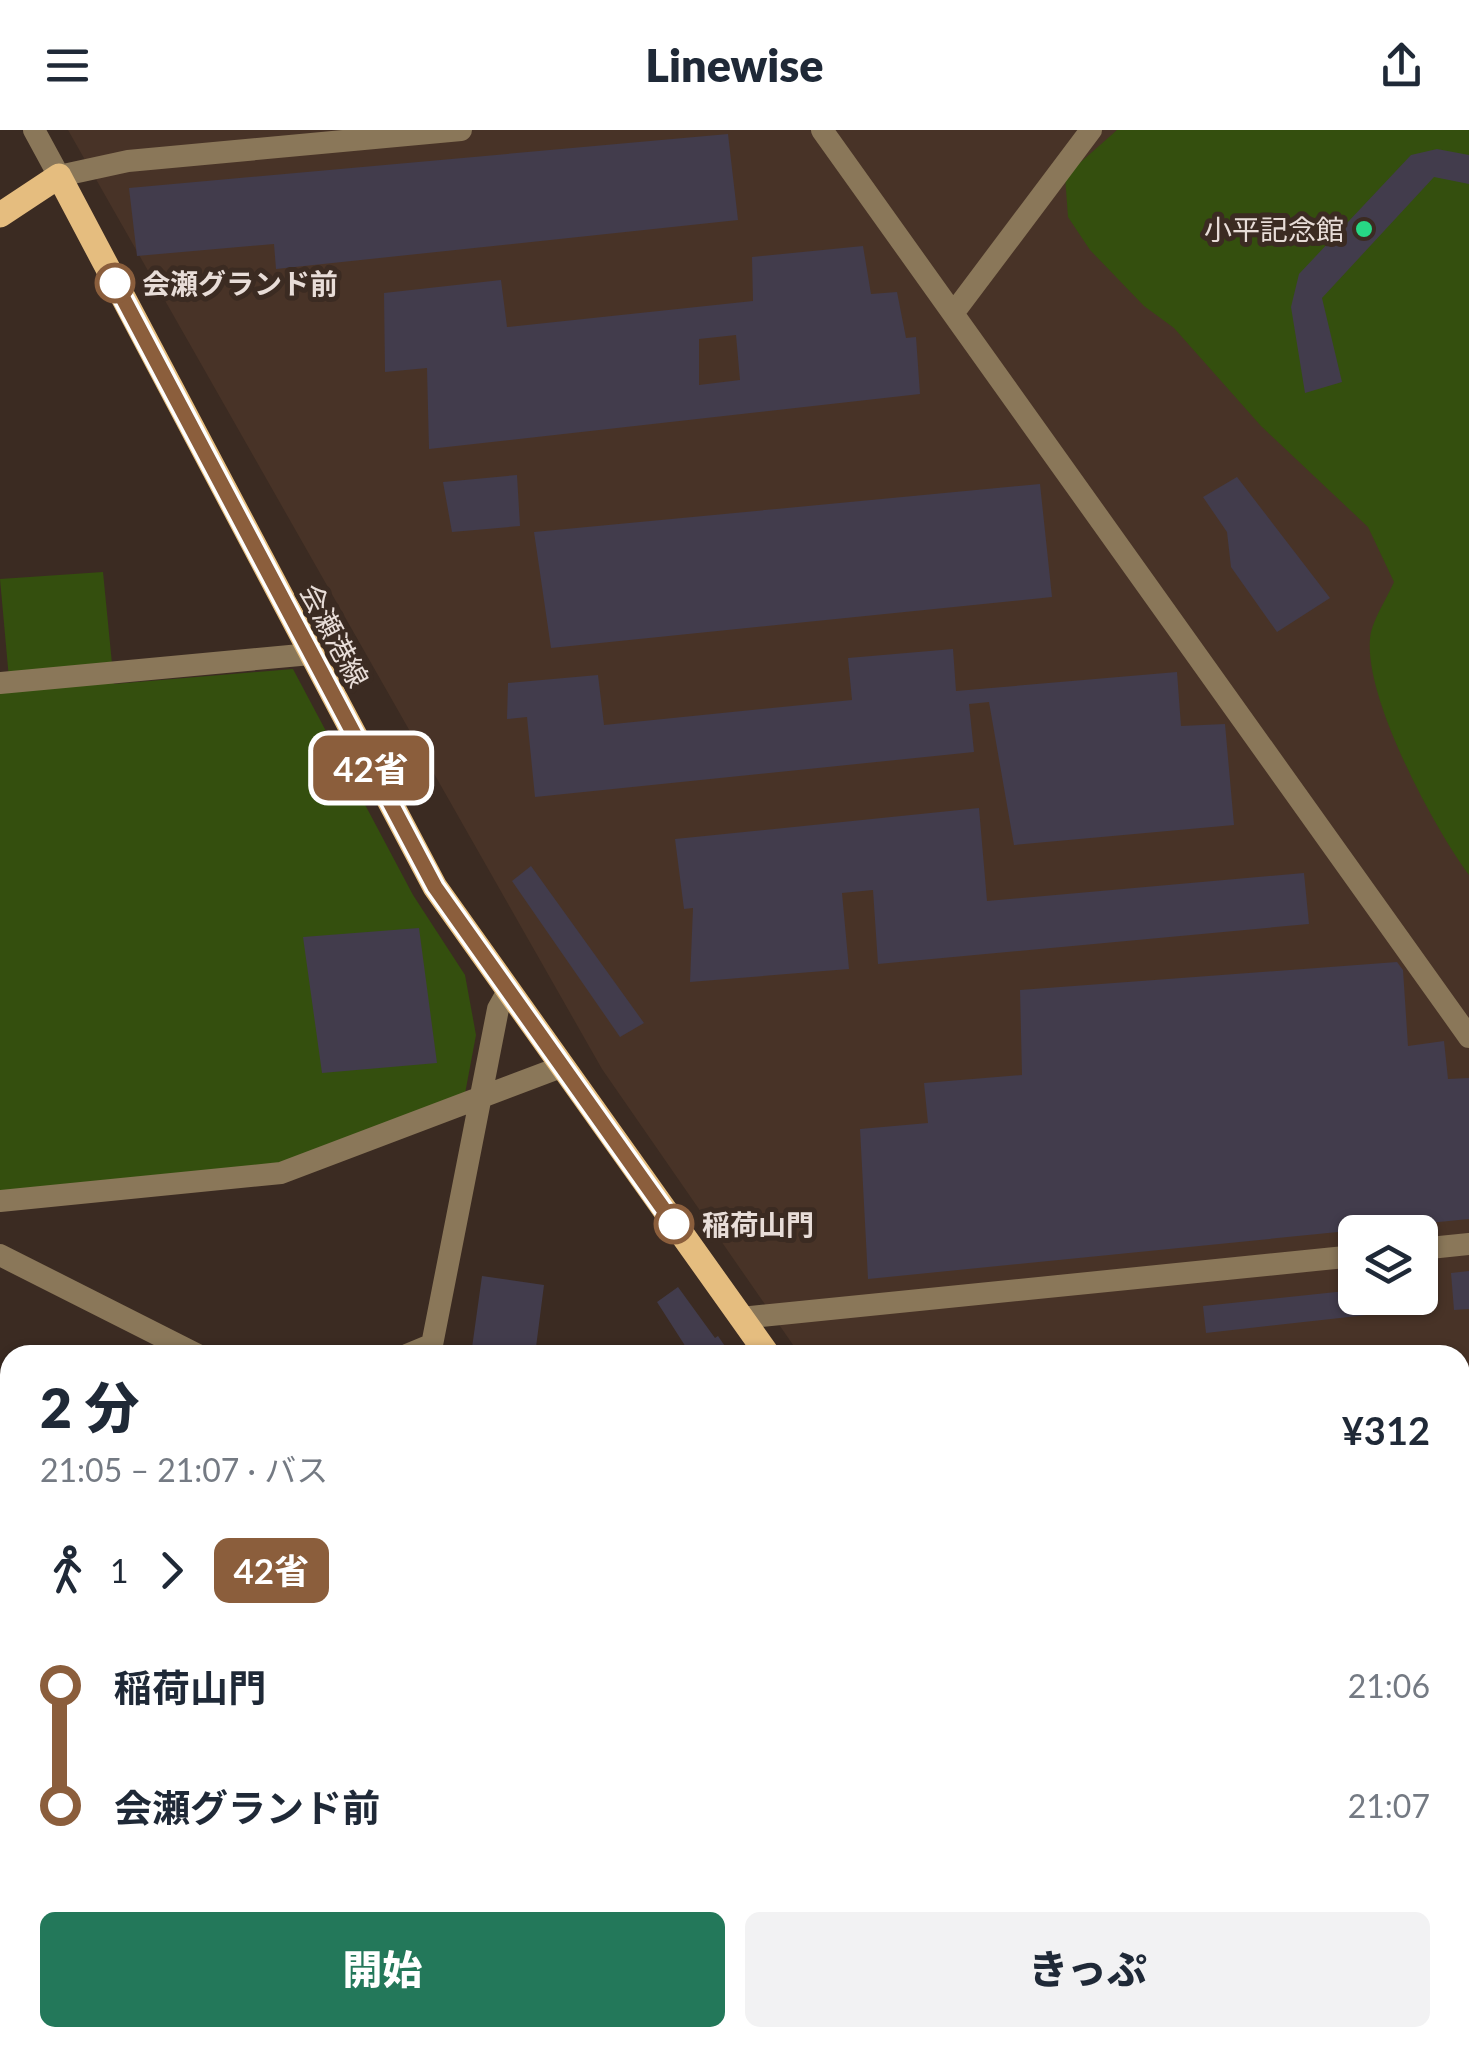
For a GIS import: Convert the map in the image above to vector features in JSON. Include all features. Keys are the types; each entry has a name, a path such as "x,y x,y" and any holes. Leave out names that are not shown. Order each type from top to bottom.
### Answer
{"main road":[{"path":"0,215 59,176"},
{"name":"会瀬港線","path":"59,176 435,887 761,1345"}],"street":[{"path":"34,130 59,176 128,161 461,130"},
{"path":"822,130 955,311 1469,1037"},
{"path":"955,311 1091,130"},
{"path":"0,684 312,654"},
{"path":"431,1345 498,1009 507,992"},
{"path":"0,1201 281,1173 561,1068"},
{"path":"1438,1247 1469,1244"},
{"path":"0,1255 178,1345"},
{"path":"741,1318 1338,1258"}],"shaded area":[{"path":"68,130 1469,130 1469,1345 793,1345 602,1069"}],"green space":[{"path":"1117,130 1469,130 1469,875 1419,793 1376,688 1370,657 1371,632 1394,582 1368,527 1261,426 1174,328 1144,306 1090,250 1068,217 1065,176"},
{"path":"103,572 114,684 293,669 413,895 465,975 476,1035 464,1099 278,1166 0,1192 0,692 10,690 0,579"}],"building":[{"path":"728,134 738,220 276,269 274,244 137,256 129,188"},
{"name":"小平記念館","path":"1437,149 1469,155 1469,184 1434,177 1322,298 1342,382 1305,393 1291,307 1299,274 1411,155"},
{"path":"863,246 871,294 897,292 906,338 916,337 920,394 429,449 427,368 385,372 384,293 501,280 507,327 753,301 752,257","holes":["736,335 740,380 699,385 699,339"]},
{"path":"517,475 520,526 452,532 443,482"},
{"path":"1237,477 1330,598 1277,632 1231,567 1227,532 1203,497"},
{"path":"1040,484 1052,597 551,648 534,532"},
{"path":"953,649 956,691 1177,672 1181,726 1225,724 1234,825 1014,845 989,702 969,704 974,752 535,797 527,717 507,719 508,683 598,675 604,725 852,700 848,658"},
{"path":"979,808 987,901 1304,873 1309,924 878,964 873,890 842,893 849,969 690,982 693,908 684,909 675,839"},
{"path":"531,866 644,1023 620,1037 512,881"},
{"path":"419,928 437,1063 322,1073 303,937"},
{"path":"1397,962 1403,970 1408,1046 1444,1041 1448,1079 1469,1078 1469,1219 1438,1222 1438,1215 1338,1215 1338,1232 868,1279 860,1129 928,1123 924,1083 1022,1075 1020,990"},
{"path":"1469,1271 1469,1309 1454,1310 1451,1273"},
{"path":"482,1276 544,1285 536,1345 472,1345"},
{"path":"678,1287 724,1345 685,1345 657,1302"},
{"path":"1338,1292 1338,1315 1367,1315 1206,1333 1203,1306"}],"bus line":[{"name":"42省","path":"115,283 435,887 674,1224"}],"place":[{"name":"小平記念館","path":"1364,229"},
{"name":"会瀬グランド前","path":"115,283"},
{"name":"稲荷山門","path":"674,1224"}]}
